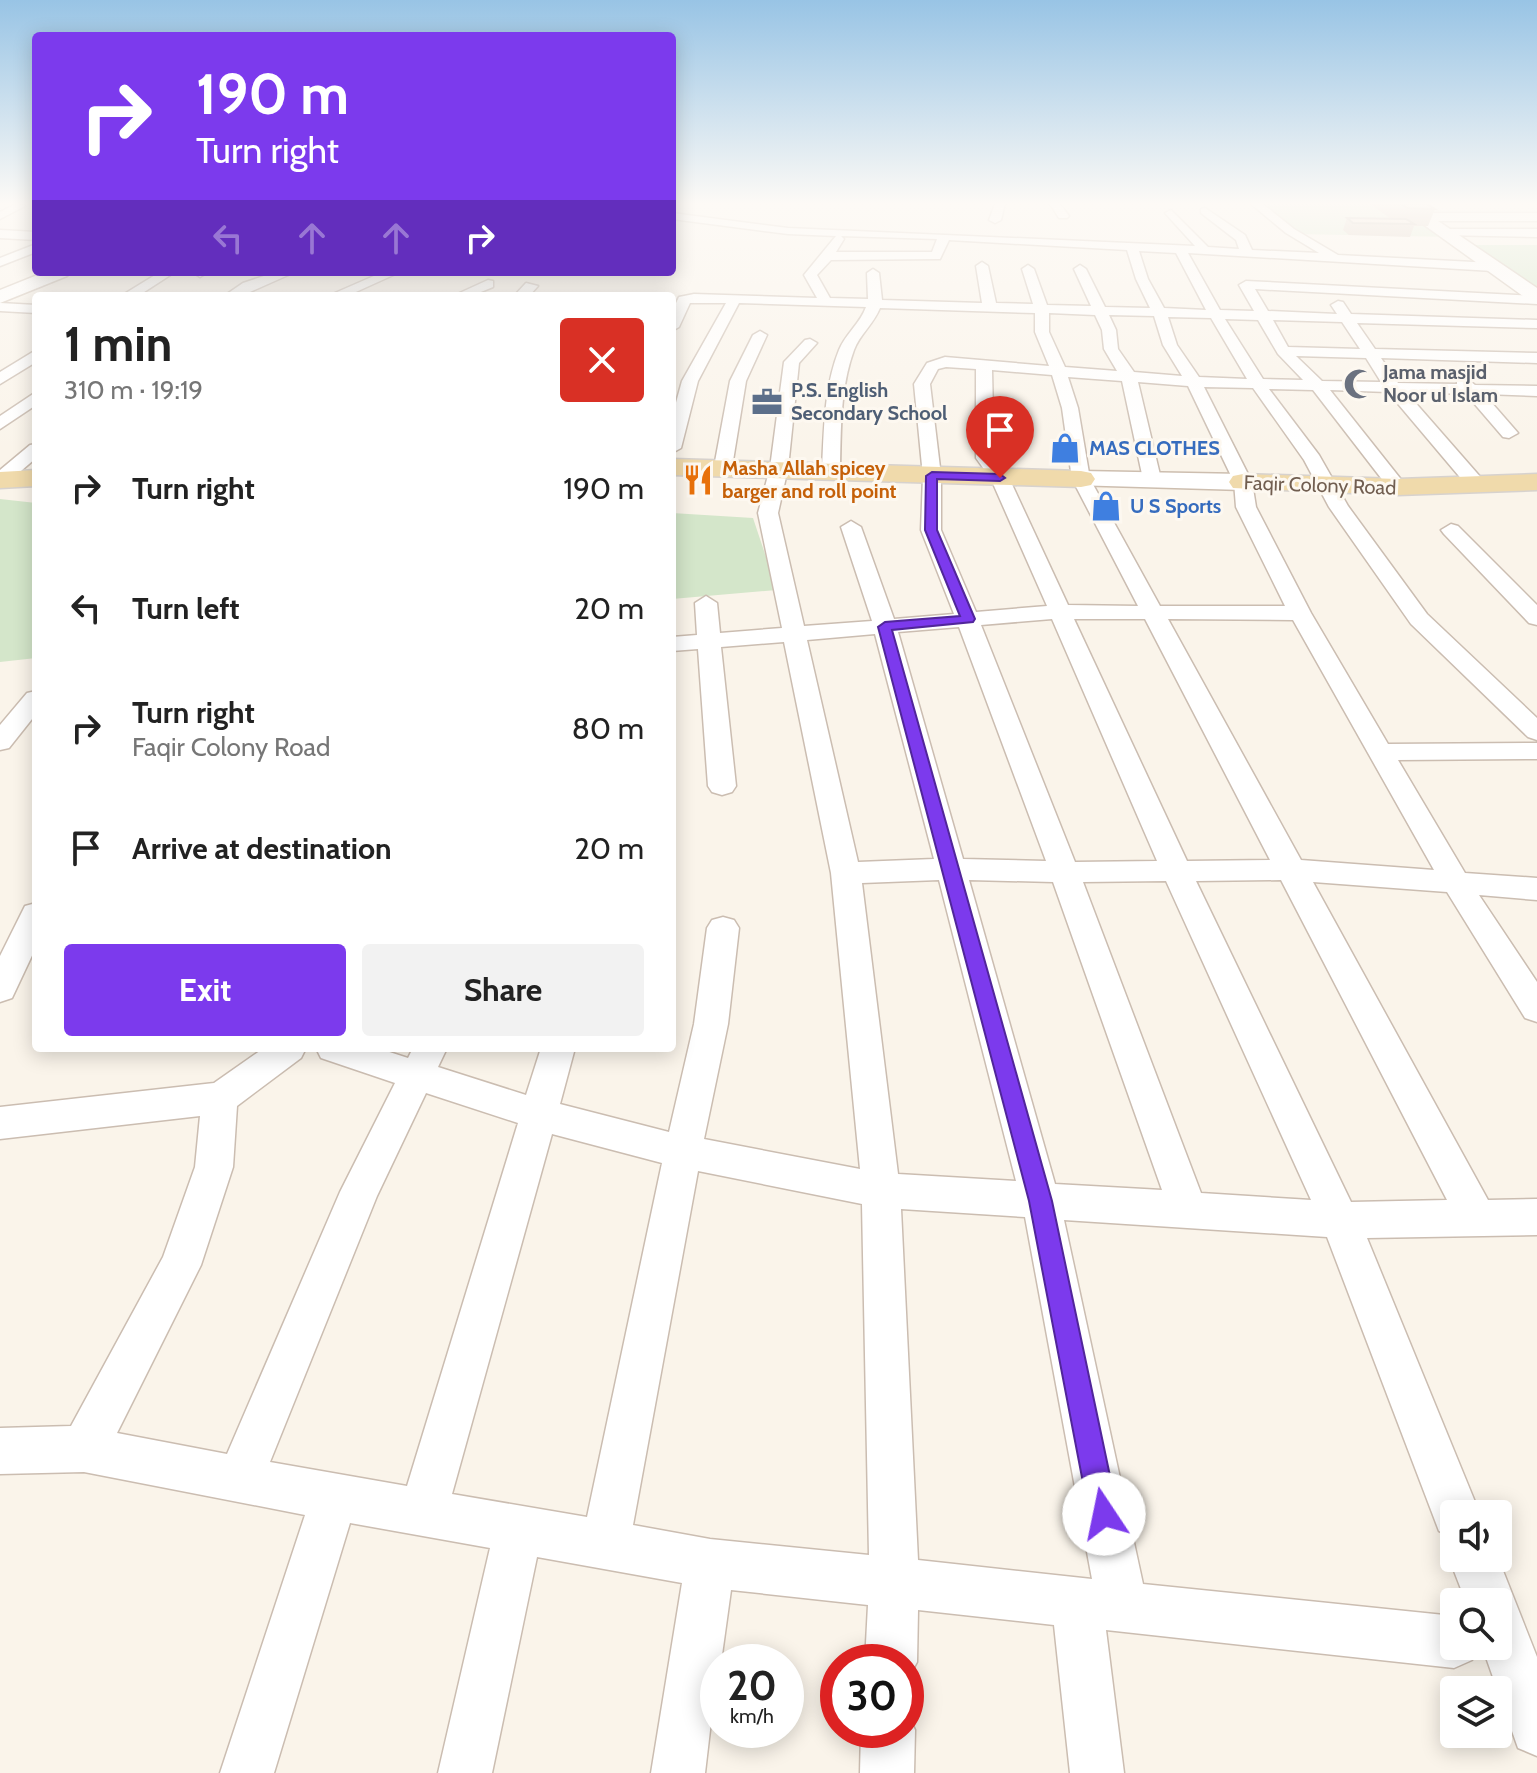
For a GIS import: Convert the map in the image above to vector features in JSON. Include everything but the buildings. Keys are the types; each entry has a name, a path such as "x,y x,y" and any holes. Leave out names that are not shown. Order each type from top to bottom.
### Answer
{"main road":[{"path":"0,297 25,287"},
{"name":"Faqir Colony Road","path":"676,467 1331,486 1537,482"},
{"path":"0,480 32,478"}],"street":[{"path":"817,287 826,302"},
{"path":"831,470 835,401 848,342 856,329 867,323 875,303 874,287"},
{"path":"986,287 990,308"},
{"path":"1034,287 1042,310 1042,332 1052,349 1070,408 1081,479 1477,1218"},
{"path":"1089,287 1109,330 1111,349 1129,377 1152,479"},
{"path":"1146,287 1160,313 1170,345 1194,382 1243,482 1246,507 1300,613 1454,880 1537,1009"},
{"path":"1200,287 1259,385 1331,486 1339,507 1419,619 1537,732"},
{"path":"1247,287 1283,351 1319,387 1398,487"},
{"path":"1281,287 1338,287"},
{"path":"1392,287 1469,389 1509,433"},
{"path":"1426,287 1466,296 1537,298"},
{"path":"1454,287 1504,323"},
{"path":"1327,289 1394,389 1476,484"},
{"path":"931,291 934,306"},
{"path":"676,320 687,299 734,300 774,295 826,302 1347,318 1518,357 1537,358"},
{"path":"676,435 690,381 734,300"},
{"path":"0,307 30,308"},
{"path":"0,323 30,308"},
{"path":"1478,321 1537,375"},
{"path":"1283,351 1373,354 1478,321 1537,324"},
{"path":"723,467 726,410 760,335"},
{"path":"810,343 792,362 779,468 768,513 846,873 881,1190 894,1584 892,1644"},
{"path":"1188,1210 1065,872 931,530 932,476 922,384 932,366 938,363 1194,382 1537,391"},
{"path":"0,379 28,364"},
{"path":"984,366 985,458 1000,478 1177,872 1340,1220 1450,1500"},
{"path":"0,424 32,400"},
{"path":"0,480 32,452"},
{"path":"851,527 885,627 1041,1201 1100,1605 1097,1773"},
{"path":"1451,530 1537,618"},
{"path":"706,603 722,786"},
{"path":"676,644 1061,612 1300,613"},
{"path":"0,742 32,703"},
{"path":"1382,752 1537,751"},
{"path":"846,873 951,869 1065,872 1293,870 1454,880 1537,889"},
{"path":"0,989 32,922"},
{"path":"605,1545 711,1024 723,928"},
{"path":"0,1123 220,1098 284,1052"},
{"path":"361,1052 423,1061 540,1115 683,1152 881,1190 1340,1220 1537,1217"},
{"path":"423,1512 557,1052"},
{"path":"239,1480 359,1192 423,1061"},
{"path":"84,1449 181,1265 214,1167 220,1098"},
{"path":"0,1451 84,1449 239,1480 710,1563 1440,1641"},
{"path":"247,1773 335,1496"},
{"path":"465,1773 519,1529"},
{"path":"678,1773 710,1563"},
{"path":"1512,1652 1537,1729"},
{"path":"887,1773 888,1748"}],"green space":[{"path":"0,499 32,503 32,658 0,662"},
{"path":"676,513 753,518 777,590 676,599"}],"place":[{"name":"Jama masjid Noor ul Islam","path":"1359,384"},
{"name":"P.S. English Secondary School","path":"767,402"},
{"name":"MAS CLOTHES","path":"1065,448"},
{"name":"Masha Allah spicey barger and roll point","path":"698,480"},
{"name":"U S Sports","path":"1106,506"}],"route":[{"path":"1000,478 932,476 931,530 968,619 885,627 1041,1201 1104,1514"}]}
